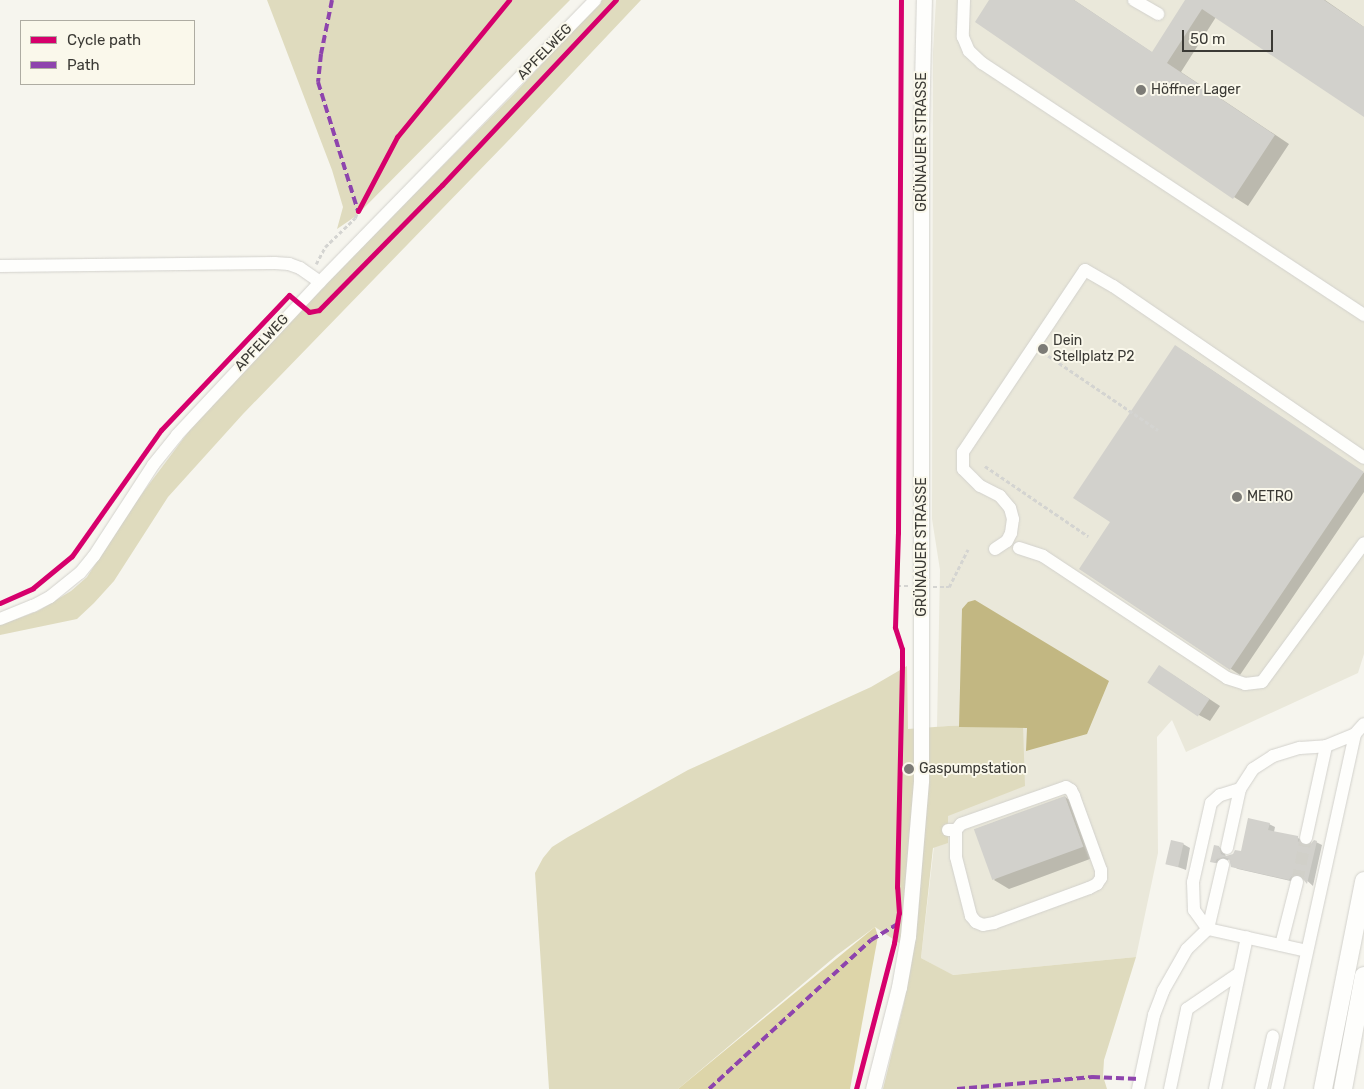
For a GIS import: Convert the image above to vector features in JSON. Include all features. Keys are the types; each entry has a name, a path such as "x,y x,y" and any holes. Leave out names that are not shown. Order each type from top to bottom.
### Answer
{"highway":[{"path":"1323,1089 1364,882"},
{"path":"1343,1089 1364,976"}],"main road":[{"name":"GRÜNAUER STRASSE","path":"873,1089 899,988 904,924 921,780 922,128 924,0"}],"street":[{"name":"APFELWEG","path":"0,619 50,597 80,573 94,556 154,465 177,435 320,282 595,0"},
{"path":"964,0 964,37 969,51 982,63 1364,315"},
{"path":"1134,0 1158,14"},
{"path":"0,266 275,263 289,264 300,268 320,282"},
{"path":"995,549 1007,541 1012,534 1013,519 1010,508 1000,496 980,486 963,469 963,452 1085,270 1113,286 1364,458"},
{"path":"1019,548 1043,556 1227,678 1245,684 1262,682 1364,543"},
{"path":"1227,848 1240,789 1253,769 1273,756 1300,748 1326,746 1355,734 1364,724"},
{"path":"1276,1089 1355,734"},
{"path":"1306,838 1326,746"},
{"path":"1060,787 1066,787 1071,790 1074,796 1101,870 1100,878 1097,884 1089,888 994,923 983,925 976,922 971,916 956,857 952,830 961,824 1060,787"},
{"path":"1240,789 1220,795 1212,803 1194,882 1194,910 1208,929 1307,952"},
{"path":"1138,1089 1154,1015 1163,991 1187,949 1208,929 1223,865"},
{"path":"1281,946 1297,882"},
{"path":"1215,1089 1247,938"},
{"path":"1170,1089 1187,1009 1238,974"},
{"path":"1261,1089 1273,1036"}],"path":[{"path":"326,247 355,218 358,211"},
{"path":"1034,346 1158,430"},
{"path":"985,466 1088,536"},
{"path":"897,586 949,587 968,549"}],"shaded area":[{"path":"267,0 570,0 356,216 337,229 343,207 332,170"},
{"path":"602,0 641,0 506,143 243,414 168,497 114,581 94,603 77,619 0,635 0,625 38,611 71,591 87,577 132,507 195,423 324,285 513,95"},
{"path":"936,0 1364,0 1364,654 1358,673 1186,752 1172,720 1157,737 1158,853 1136,957 952,975 921,958 948,726 937,727 940,570 932,519 933,52"},
{"path":"975,600 1109,681 1087,734 1026,751 1027,728 959,727 962,609 968,602"},
{"path":"907,666 908,729 948,726 1023,725 1025,786 948,816 948,843 933,848 921,958 953,975 1136,957 1104,1060 1103,1076 1107,1089 883,1089 904,1003 911,951 875,927 837,955 678,1089 549,1089 535,873 543,858 552,847 688,770 871,687"},
{"path":"875,927 878,936 850,1089 678,1089"}],"building":[{"name":"Höffner Lager","path":"989,0 1074,0 1152,52 1185,0 1324,0 1364,27 1364,117 1202,9 1167,63 1275,135 1233,199 975,22"},
{"name":"METRO","path":"1175,345 1364,472 1230,670 1079,569 1110,522 1073,498"},
{"path":"1159,665 1210,699 1198,717 1147,682"},
{"path":"1065,796 1083,847 992,880 974,829"},
{"path":"1248,818 1270,823 1268,830 1298,836 1298,841 1304,846 1309,846 1314,840 1317,841 1307,884 1299,874 1292,876 1289,880 1231,867 1229,859 1224,857 1217,859 1215,863 1210,862 1214,845 1219,846 1221,854 1226,856 1233,854 1235,850 1241,851"},
{"path":"1171,840 1184,843 1178,867 1165,864"}],"tunnel":[{"path":"1297,882 1306,838"}],"marked path":[{"path":"332,0 321,54 318,82 358,211"},
{"path":"709,1089 871,940 898,924"},
{"path":"957,1089 1092,1077 1140,1079"}],"cycle path":[{"path":"358,211 397,137 509,0"},
{"path":"0,603 33,588 72,556 161,430 289,295 309,312 319,310 442,185 616,0"},
{"path":"856,1089 894,943 899,913 897,887 902,649 895,627 898,533 901,0"}],"place":[{"name":"Höffner Lager","path":"1141,90"},
{"name":"Dein Stellplatz P2","path":"1043,349"},
{"name":"METRO","path":"1237,497"},
{"name":"Gaspumpstation","path":"909,769"}]}
